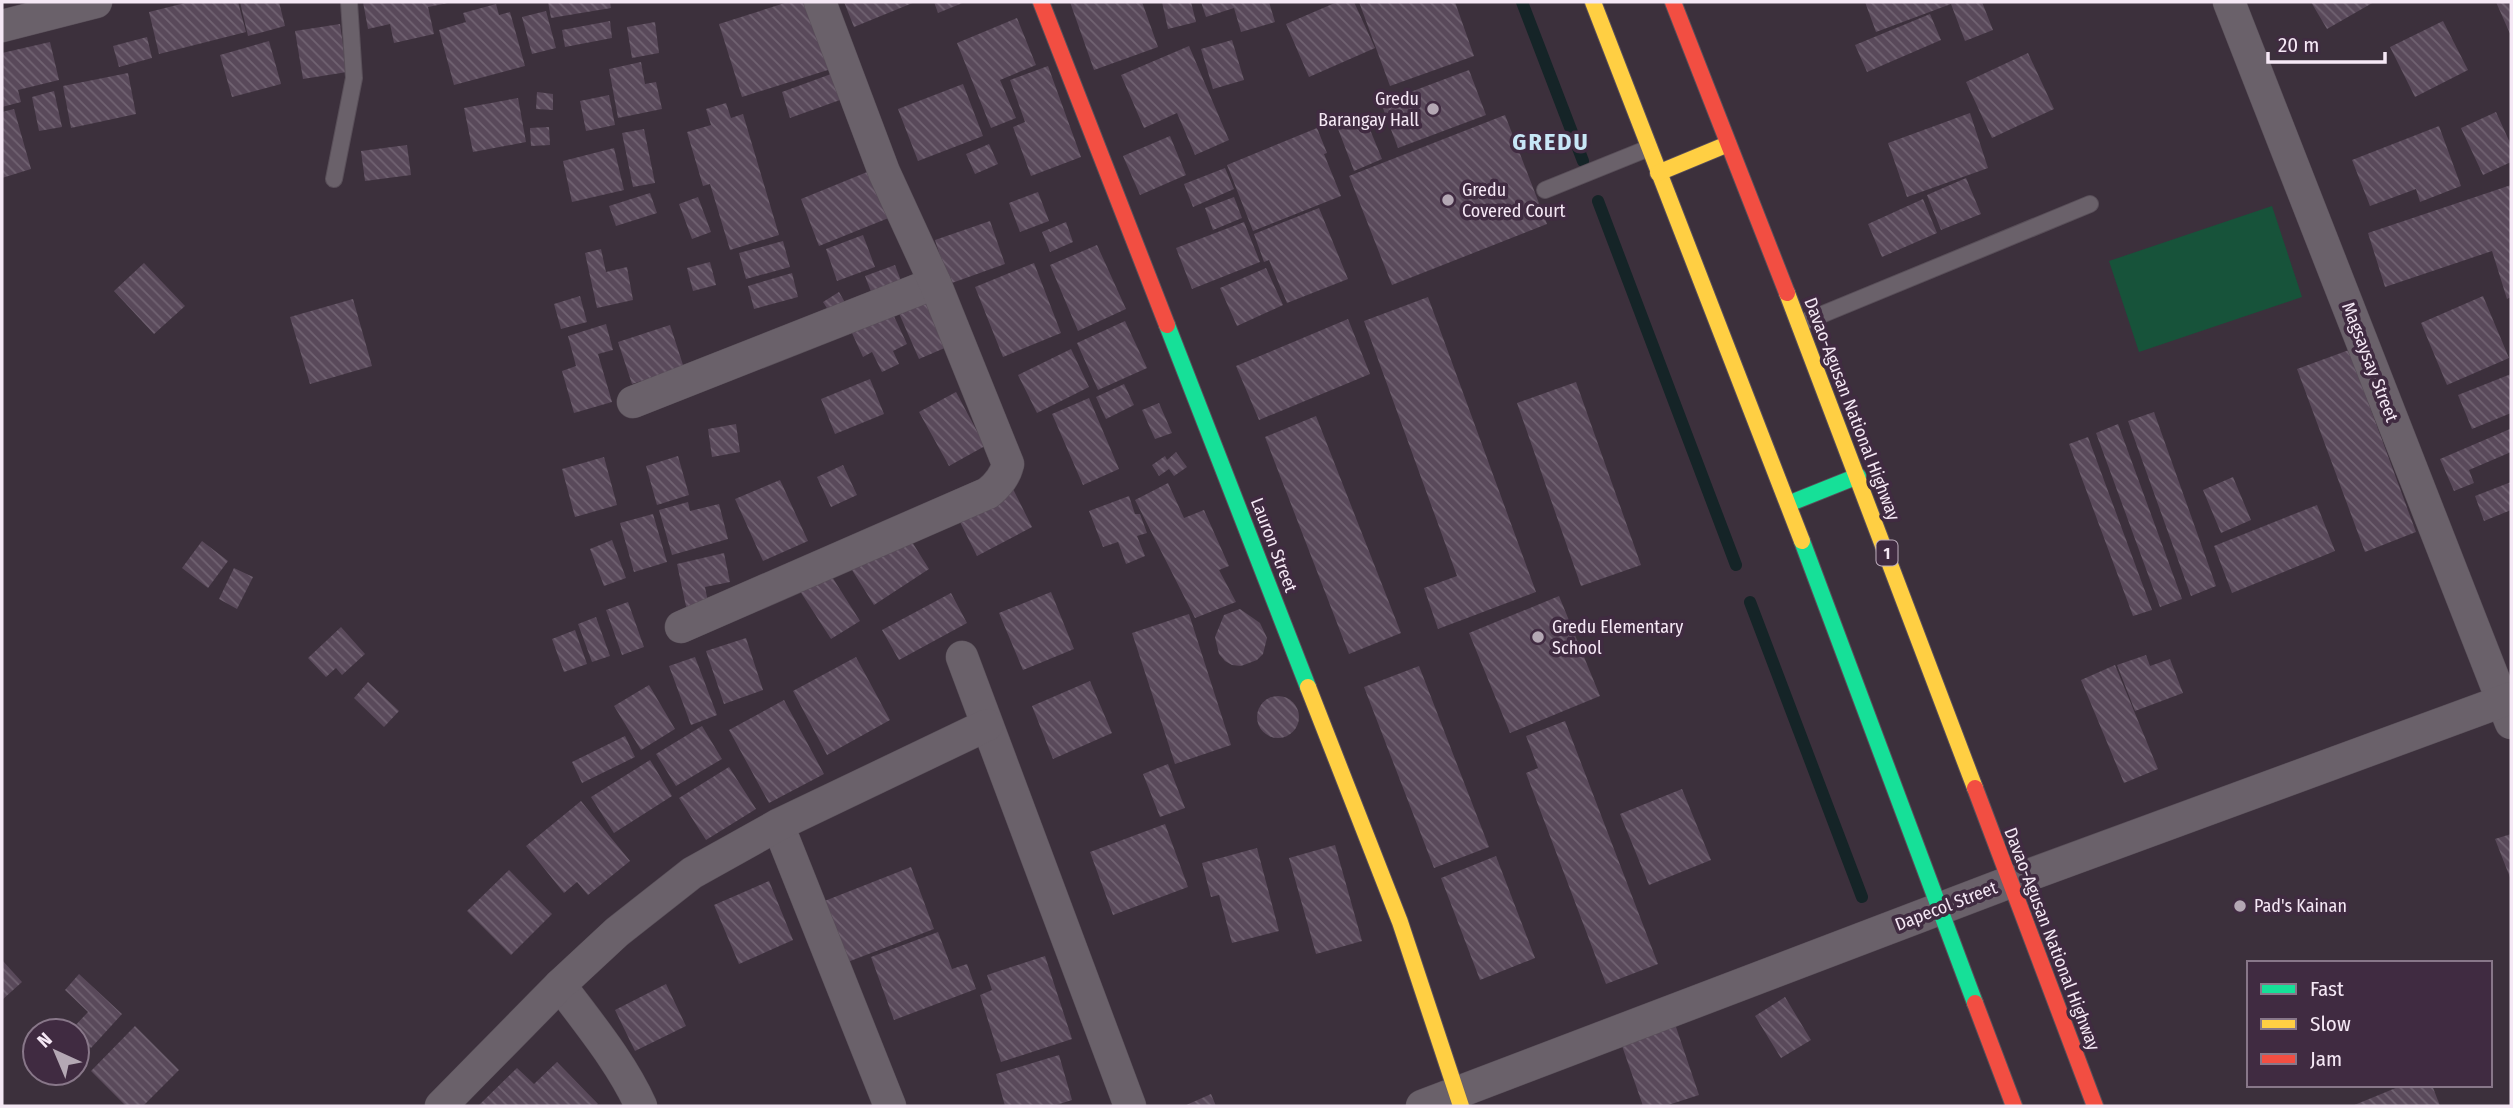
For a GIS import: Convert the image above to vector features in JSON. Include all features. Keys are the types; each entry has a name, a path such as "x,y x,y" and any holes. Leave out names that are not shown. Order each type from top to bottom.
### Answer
{"main road":[{"name":"Lauron Street","path":"1041,2 1400,922 1459,1100"},
{"path":"1593,2 1788,504 2014,1106"},
{"name":"Davao-Agusan National Highway","path":"1673,2 1858,476 2095,1106"},
{"path":"1658,173 1728,144"},
{"path":"1788,504 1858,476"}],"street":[{"path":"2,26 96,2"},
{"path":"681,627 988,493 1003,478 1008,464 935,284 884,172 820,2"},
{"name":"Magsaysay Street","path":"2229,2 2509,707"},
{"path":"633,402 935,284"},
{"path":"962,657 1130,1106"},
{"name":"Dapecol Street","path":"1422,1106 1459,1100 2010,882 2509,707"},
{"path":"441,1106 560,985 617,932 692,873 778,825 987,725"},
{"path":"778,825 890,1106"},
{"path":"560,985 633,1088 641,1106"}],"lane":[{"path":"334,180 354,78 349,2"},
{"path":"1545,190 1649,148"},
{"path":"1799,324 2090,204"}],"green space":[{"path":"2272,206 2302,297 2139,352 2109,261"}],"building":[{"path":"189,2 238,2 246,32 159,54 149,12"},
{"path":"240,2 279,2 285,26 248,36"},
{"path":"363,2 448,3 428,7 434,34 394,43 390,24 368,29"},
{"path":"548,2 610,2 611,8 551,18"},
{"path":"788,2 810,2 831,69 742,97 719,24"},
{"path":"844,2 915,2 854,27"},
{"path":"934,2 965,2 938,13"},
{"path":"1070,2 1142,2 1158,47 1094,70"},
{"path":"1162,2 1191,2 1196,22 1168,29"},
{"path":"1201,2 1269,2 1275,22 1241,32 1234,8 1206,17"},
{"path":"1337,2 1354,2 1375,48 1309,77 1286,24"},
{"path":"1359,2 1455,2 1474,56 1390,86"},
{"path":"1865,2 1982,2 1993,30 1965,41 1951,4 1876,32"},
{"path":"2311,2 2374,2 2327,29"},
{"path":"2496,2 2511,2 2511,36"},
{"path":"496,4 499,15 510,12 525,66 454,85 439,30 466,22 463,13"},
{"path":"546,11 556,48 532,54 522,17"},
{"path":"1930,14 1941,40 1867,72 1855,45"},
{"path":"1017,18 1036,65 1000,80 1016,118 991,128 957,43"},
{"path":"610,21 612,38 565,47 562,30"},
{"path":"2443,21 2468,70 2415,97 2390,47"},
{"path":"655,22 659,53 632,58 627,27"},
{"path":"340,24 347,72 303,79 295,31"},
{"path":"147,37 152,58 119,67 113,46"},
{"path":"1232,40 1244,80 1213,89 1201,49"},
{"path":"269,41 281,84 232,97 220,55"},
{"path":"50,42 59,80 18,90 21,102 2,107 2,53"},
{"path":"1189,46 1229,140 1195,155 1177,113 1144,128 1121,75"},
{"path":"2028,53 2054,109 1992,138 1966,82"},
{"path":"641,62 645,84 656,82 662,109 618,118 609,69"},
{"path":"1048,66 1081,157 1031,176 1013,127 1025,122 1010,80"},
{"name":"Gredu Barangay Hall","path":"1469,70 1486,115 1398,148 1381,103"},
{"path":"128,73 136,114 71,128 63,86"},
{"path":"831,74 840,100 790,118 782,92"},
{"path":"963,84 983,136 918,161 898,109"},
{"path":"54,91 62,127 39,131 32,97"},
{"path":"537,92 553,94 553,110 536,109"},
{"path":"609,95 615,125 586,131 580,101"},
{"path":"518,98 526,142 473,152 464,108"},
{"path":"726,103 731,118 743,114 779,235 730,250 710,184 703,186 687,132 711,125 706,109"},
{"path":"14,109 31,169 2,178 2,112"},
{"path":"2496,112 2511,145 2511,162 2483,175 2461,128"},
{"path":"1970,113 1988,168 1907,197 1888,143"},
{"path":"1364,115 1382,159 1354,171 1337,126"},
{"name":"Gredu Covered Court","path":"1505,115 1547,224 1392,285 1349,176"},
{"path":"2439,126 2461,186 2420,202 2416,189 2370,206 2352,160"},
{"path":"549,127 550,145 531,146 530,128"},
{"path":"1317,128 1341,196 1253,231 1227,165"},
{"path":"644,129 655,183 633,187 622,133"},
{"path":"1170,136 1186,175 1140,195 1123,156"},
{"path":"989,144 998,164 975,174 966,154"},
{"path":"407,145 411,175 365,181 361,151"},
{"path":"614,148 624,190 572,202 563,161"},
{"path":"1225,168 1234,189 1193,207 1184,184"},
{"path":"872,170 891,217 819,246 801,199"},
{"path":"1966,178 1981,214 1941,230 1927,195"},
{"path":"2511,185 2511,297 2507,299 2492,251 2385,287 2368,233"},
{"path":"1038,192 1049,221 1020,232 1009,203"},
{"path":"650,193 657,213 616,226 609,206"},
{"path":"698,197 711,232 692,239 679,204"},
{"path":"1234,197 1242,218 1213,230 1205,208"},
{"path":"1923,199 1937,233 1882,257 1868,224"},
{"path":"1319,208 1348,279 1287,303 1269,260 1264,262 1254,234"},
{"path":"990,221 1005,264 949,284 935,240"},
{"path":"1066,222 1073,242 1050,252 1042,232"},
{"path":"1244,222 1260,262 1192,289 1176,248"},
{"path":"863,235 875,267 837,281 826,249"},
{"path":"783,241 790,267 746,279 739,253"},
{"path":"1097,245 1126,309 1078,331 1050,265"},
{"path":"601,249 606,272 627,267 633,300 597,308 585,253"},
{"path":"710,262 716,285 693,291 687,268"},
{"path":"144,263 185,306 154,334 114,291"},
{"path":"1034,263 1061,333 1003,357 975,287"},
{"path":"895,265 906,294 876,305 865,276"},
{"path":"1266,268 1283,305 1237,326 1220,288"},
{"path":"792,273 798,297 754,309 748,286"},
{"path":"839,292 847,306 832,316 823,302"},
{"path":"580,296 587,322 561,329 554,304"},
{"path":"2483,296 2509,358 2447,385 2421,323"},
{"path":"1428,297 1536,592 1438,629 1424,588 1457,576 1364,321"},
{"path":"353,299 372,366 310,384 290,317"},
{"path":"925,299 947,347 919,359 898,311"},
{"path":"892,312 907,344 893,351 899,364 882,372 872,352 863,357 851,331"},
{"path":"1348,319 1370,374 1259,420 1236,366"},
{"path":"1125,321 1147,368 1098,390 1077,343"},
{"path":"606,324 613,350 598,354 612,402 574,413 562,371 576,366 568,336"},
{"path":"670,325 684,368 632,384 618,342"},
{"path":"1071,349 1089,387 1037,413 1018,375"},
{"path":"2349,350 2416,532 2365,552 2297,369"},
{"path":"2511,374 2511,413 2472,429 2458,395"},
{"path":"870,379 884,414 835,434 821,399"},
{"path":"1576,382 1641,565 1581,586 1517,403"},
{"path":"1124,384 1134,405 1106,419 1096,397"},
{"path":"956,392 985,446 949,466 919,412"},
{"path":"1089,398 1119,469 1083,485 1052,414"},
{"path":"1159,403 1172,433 1155,439 1142,410"},
{"path":"2154,412 2216,586 2191,596 2128,421"},
{"path":"1316,416 1401,633 1349,654 1265,437"},
{"path":"736,424 740,452 712,457 708,429"},
{"path":"2118,424 2182,599 2160,607 2096,433"},
{"path":"2510,429 2511,452 2469,470 2474,483 2454,491 2440,459"},
{"path":"2088,437 2152,610 2133,616 2069,444"},
{"path":"1176,452 1187,467 1174,476 1169,469 1159,476 1152,465 1165,456 1167,460"},
{"path":"678,456 689,495 657,505 646,466"},
{"path":"604,457 617,505 575,517 562,469"},
{"path":"843,465 857,495 831,507 817,477"},
{"path":"2233,477 2251,520 2221,533 2203,490"},
{"path":"780,480 808,541 763,561 735,499"},
{"path":"2511,482 2511,510 2484,521 2475,496"},
{"path":"1168,483 1184,518 1204,510 1229,566 1219,570 1236,602 1195,618 1135,500"},
{"path":"1012,487 1032,527 977,556 957,516"},
{"path":"1129,496 1135,514 1140,514 1147,533 1137,536 1145,556 1126,564 1118,542 1103,547 1089,511"},
{"path":"688,502 690,511 719,504 728,539 672,555 659,510"},
{"path":"2317,505 2335,551 2232,593 2214,546"},
{"path":"653,514 667,562 634,572 620,523"},
{"path":"907,534 929,569 874,605 852,570"},
{"path":"612,540 626,578 604,586 590,549"},
{"path":"202,541 228,561 208,588 182,568"},
{"path":"724,553 730,582 705,587 709,607 687,611 677,564"},
{"path":"234,568 253,577 237,609 219,599"},
{"path":"827,569 860,621 831,639 798,588"},
{"path":"1051,592 1074,649 1023,670 999,613"},
{"path":"951,593 967,623 899,660 882,630"},
{"path":"1559,596 1600,696 1510,733 1469,633"},
{"path":"628,602 644,647 622,655 606,610"},
{"path":"1240,609 1260,623 1267,638 1263,654 1257,660 1241,666 1225,661 1219,654 1215,637 1224,615"},
{"path":"1189,614 1231,745 1175,764 1132,633"},
{"path":"596,617 610,656 592,662 578,624"},
{"path":"341,627 365,654 342,675 336,668 326,677 308,658"},
{"path":"575,630 587,664 564,672 552,639"},
{"path":"746,638 763,690 724,704 706,651"},
{"path":"2146,655 2150,666 2170,659 2183,693 2135,711 2117,665"},
{"path":"695,657 717,715 691,725 669,666"},
{"path":"856,657 890,720 827,755 793,691"},
{"path":"2115,665 2158,769 2124,783 2081,680"},
{"path":"1419,666 1489,847 1434,868 1364,687"},
{"path":"1090,681 1112,733 1053,759 1032,706"},
{"path":"368,682 399,711 384,727 354,698"},
{"path":"649,685 675,729 641,750 614,706"},
{"path":"1278,696 1293,702 1299,717 1293,732 1278,738 1263,732 1257,717 1263,702"},
{"path":"784,700 824,774 769,803 729,730"},
{"path":"1565,721 1658,964 1606,984 1526,773 1538,768 1526,736"},
{"path":"702,726 722,759 676,786 656,754"},
{"path":"625,736 635,757 582,783 572,762"},
{"path":"650,760 672,796 614,833 591,797"},
{"path":"1168,764 1185,808 1160,817 1143,774"},
{"path":"729,767 756,809 706,840 679,798"},
{"path":"1682,789 1711,860 1649,885 1620,814"},
{"path":"581,801 630,861 588,895 577,882 564,893 526,846"},
{"path":"1165,824 1188,887 1113,915 1090,852"},
{"path":"2511,834 2511,880 2495,839"},
{"path":"1335,845 1362,941 1316,954 1289,858"},
{"path":"1257,848 1279,931 1232,943 1219,895 1211,897 1202,863"},
{"path":"1496,856 1535,958 1480,980 1441,878"},
{"path":"911,867 934,929 845,963 822,902"},
{"path":"509,870 552,914 511,955 467,911"},
{"path":"769,881 793,940 739,964 714,905"},
{"path":"938,932 952,969 967,964 976,989 894,1020 871,957"},
{"path":"1045,956 1072,1039 1001,1062 980,995 992,990 987,975"},
{"path":"2,960 22,982 2,1000"},
{"path":"79,974 122,1014 91,1048 91,1017 83,1017 88,1012 65,990"},
{"path":"666,984 686,1026 635,1051 615,1010"},
{"path":"1785,997 1811,1040 1781,1058 1755,1016"},
{"path":"1675,1024 1699,1095 1665,1106 1643,1106 1621,1043"},
{"path":"135,1026 179,1070 143,1106 126,1106 91,1071"},
{"path":"1059,1055 1072,1100 1053,1106 1005,1106 996,1074"},
{"path":"557,1062 598,1104 478,1106 517,1068 534,1084"},
{"path":"2398,1087 2433,1087 2440,1106 2352,1106"},
{"path":"1211,1094 1216,1106 1184,1106"}],"waterway":[{"path":"1522,2 1583,161"},
{"path":"1598,201 1736,565"},
{"path":"1750,602 1862,897"}],"traffic: fast":[{"path":"1167,325 1308,687"},
{"path":"1788,504 1858,476"},
{"path":"1802,541 1975,1003"}],"traffic: slow":[{"path":"1593,2 1802,541"},
{"path":"1658,173 1728,144"},
{"path":"1787,293 1975,788"},
{"path":"1308,687 1400,922 1461,1106"}],"traffic: jam":[{"path":"1041,2 1167,325"},
{"path":"1673,2 1787,293"},
{"path":"1975,788 2095,1106"},
{"path":"1975,1003 2014,1106"}],"place":[{"name":"Gredu Barangay Hall","path":"1433,109"},
{"name":"Gredu Covered Court","path":"1448,200"},
{"name":"Gredu Elementary School","path":"1538,637"},
{"name":"Pad's Kainan","path":"2240,906"}],"district":[{"name":"GREDU","path":"1551,142"}]}
